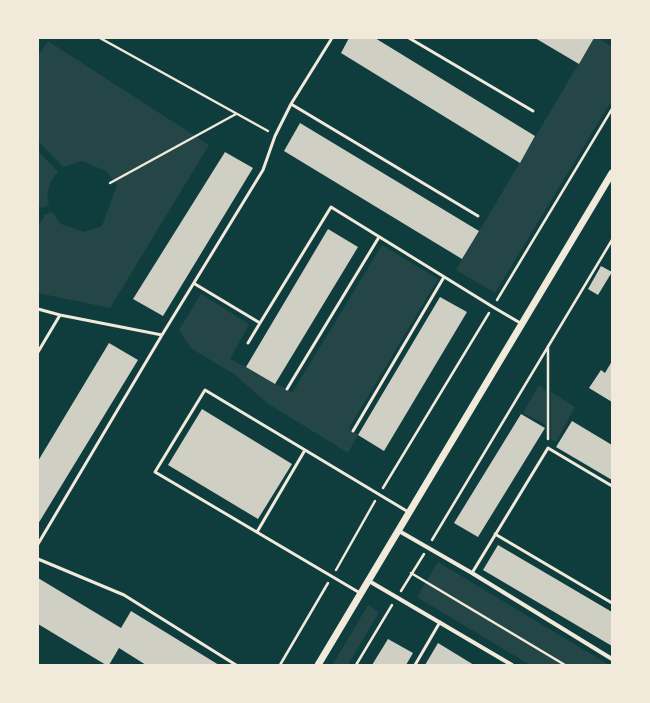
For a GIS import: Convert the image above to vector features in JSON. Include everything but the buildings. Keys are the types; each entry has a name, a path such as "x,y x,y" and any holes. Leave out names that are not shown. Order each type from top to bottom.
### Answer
{"street":[{"path":"318,665 612,173"},
{"path":"399,531 472,573 612,659"},
{"path":"369,580 512,665"}],"lane":[{"path":"38,544 162,335 195,284 263,170 275,136 291,104 332,38"},
{"path":"409,38 532,111"},
{"path":"291,104 478,216"},
{"path":"248,343 331,207 444,278 522,324"},
{"path":"287,389 380,237"},
{"path":"353,431 444,278"},
{"path":"195,284 260,323"},
{"path":"38,310 162,335"},
{"path":"38,352 60,315"},
{"path":"361,594 155,472 205,390 379,495 410,512"},
{"path":"472,573 548,448 612,486"},
{"path":"257,532 305,450"},
{"path":"495,534 612,603"},
{"path":"38,559 124,595 236,665"},
{"path":"415,665 440,622"}],"path":[{"path":"100,38 275,136"},
{"path":"280,665 379,495 612,109"},
{"path":"110,183 236,114"},
{"path":"356,665 612,240"},
{"path":"548,346 548,448"},
{"path":"412,573 565,665"}],"shaded area":[{"path":"594,38 598,38 612,47 612,100 495,293 456,270"},
{"path":"48,41 209,145 110,308 38,293 38,225 43,219 44,215 52,212 61,224 84,232 102,226 117,185 106,171 82,161 63,167 38,141 38,56"},
{"path":"38,151 58,172 51,181 47,194 49,205 42,208 38,205"},
{"path":"382,245 438,279 349,428 358,435 348,453 267,403 234,374 192,349 179,330 201,294 249,324 230,359 292,393"},
{"path":"539,385 546,391 546,425 523,413"},
{"path":"551,392 575,407 556,442 551,439"},
{"path":"438,562 609,665 530,665 417,597"},
{"path":"368,605 379,612 348,665 333,664"}]}
